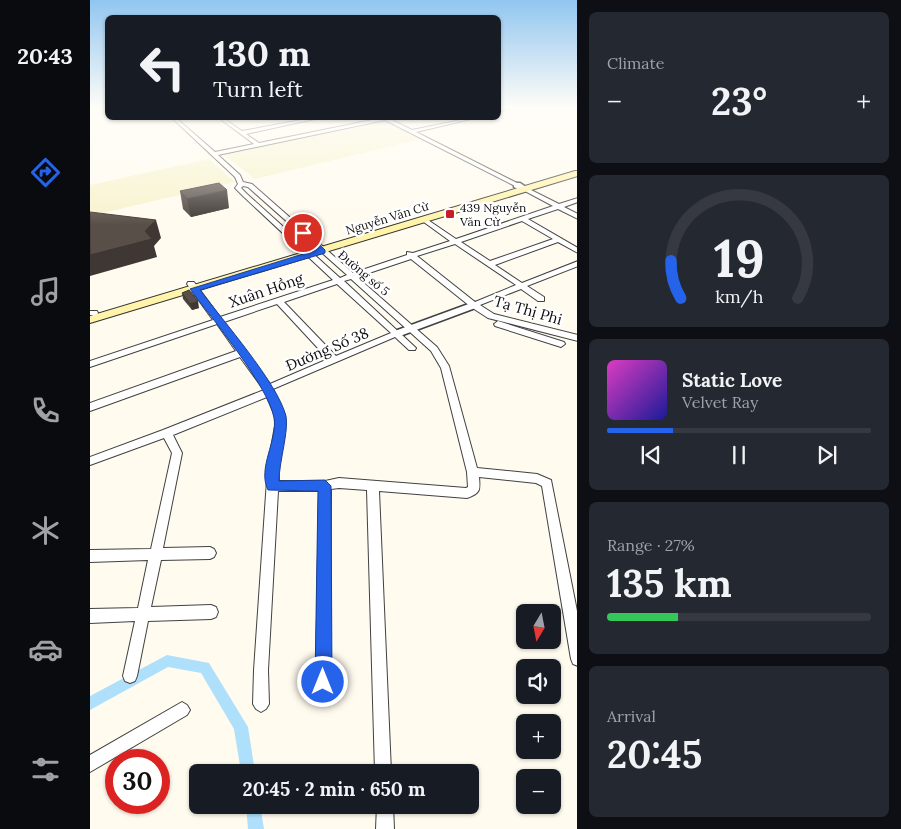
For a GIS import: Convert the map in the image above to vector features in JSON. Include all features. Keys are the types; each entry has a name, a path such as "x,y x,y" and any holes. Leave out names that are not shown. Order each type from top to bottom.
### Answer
{"main road":[{"name":"Nguyễn Văn Cừ","path":"91,315 523,186 577,167"},
{"name":"Nguyễn Văn Cừ","path":"523,186 577,173"}],"street":[{"path":"208,148 238,176 241,184"},
{"path":"215,154 245,148"},
{"path":"448,148 577,212"},
{"name":"Đường số 5","path":"412,348 244,196 238,188 241,184 250,185 434,349 446,368 473,472"},
{"name":"Xuân Hồng","path":"90,364 279,301 410,254 577,200"},
{"path":"560,205 577,217"},
{"path":"420,217 541,298"},
{"path":"521,218 577,252"},
{"path":"490,264 557,240"},
{"name":"Tạ Thị Phi","path":"410,254 474,305 494,317 520,322 577,338"},
{"path":"396,334 413,329 577,263"},
{"path":"193,286 268,390 281,421 273,459 273,486 261,670 261,704"},
{"path":"279,301 335,361"},
{"path":"494,317 490,322 561,344"},
{"name":"Đường Số 38","path":"90,461 167,434 396,334"},
{"path":"90,407 241,353"},
{"path":"130,676 157,555 176,453 167,434"},
{"path":"273,486 325,486 339,483 373,488 472,492 474,486 473,472 537,479 547,483 575,626 577,659"},
{"path":"323,682 325,486"},
{"path":"373,488 384,764"},
{"path":"90,556 210,553"},
{"path":"90,616 211,612"},
{"path":"90,764 182,710"},
{"path":"385,814 386,829"}],"shaded area":[{"path":"257,148 384,148 255,179 224,155"},
{"path":"209,159 235,182 90,216 90,185"}],"building":[{"path":"219,183 227,190 187,199 180,191"},
{"path":"90,212 156,220 145,231 152,239 90,255"},
{"path":"189,290 198,301 190,304 182,293"}],"waterway":[{"path":"90,703 167,661 205,667 241,727 247,764"},
{"path":"254,814 256,829"}],"place":[{"name":"439 Nguyễn Văn Cừ","path":"450,214"}],"route":[{"path":"303,233 322,251 195,289 268,388 280,416 281,421 273,465 273,486 325,486 323,682"}]}
